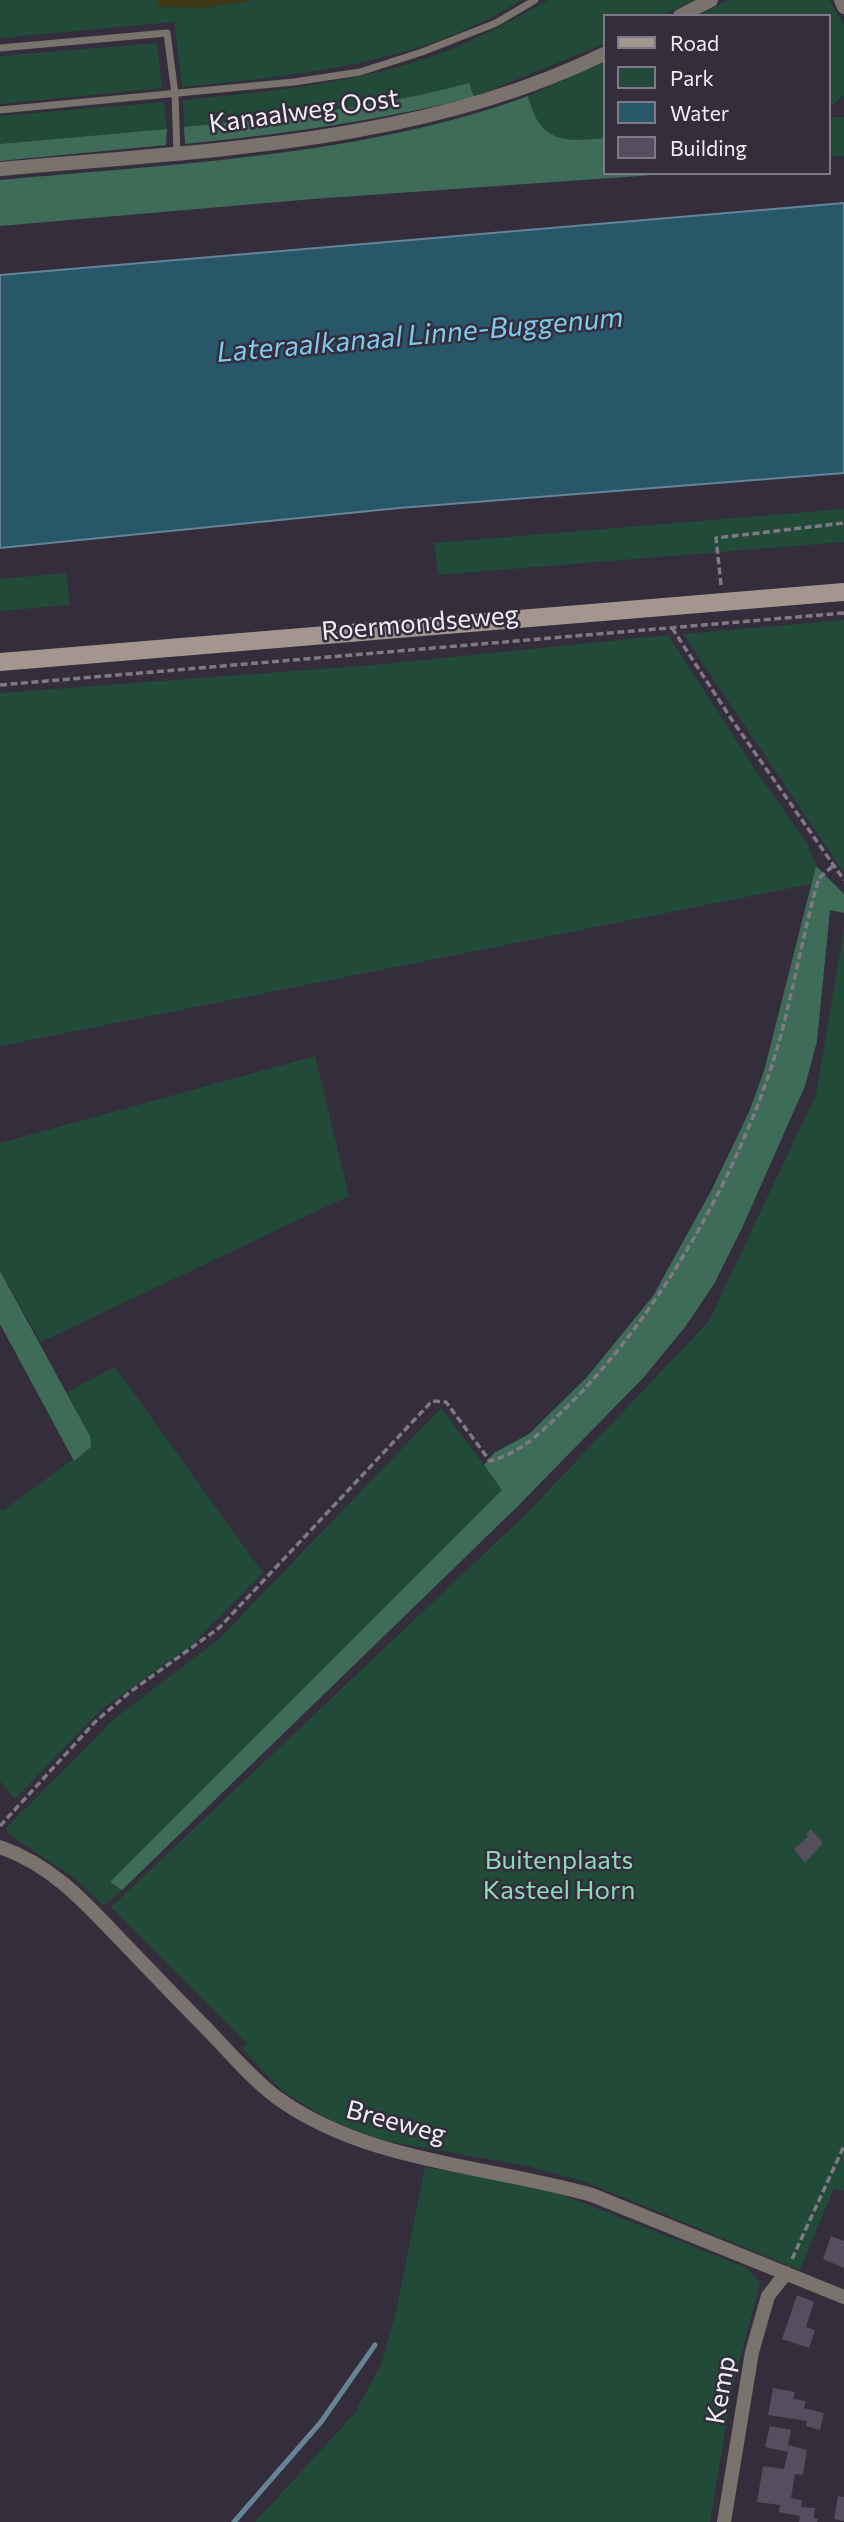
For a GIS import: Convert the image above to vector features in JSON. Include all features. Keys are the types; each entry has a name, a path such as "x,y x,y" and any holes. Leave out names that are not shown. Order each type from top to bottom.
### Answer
{"main road":[{"name":"Roermondseweg","path":"0,662 844,592"}],"street":[{"path":"684,14 711,0"},
{"path":"841,0 844,6"},
{"name":"Kanaalweg Oost","path":"0,169 344,135 424,118 507,94 602,55"},
{"name":"Breeweg","path":"0,1847 28,1857 69,1886 243,2067 276,2096 326,2128 377,2147 550,2183 592,2195 844,2297"},
{"name":"Kemp","path":"724,2522 752,2352 768,2296 786,2273"}],"lane":[{"path":"0,110 175,94 360,72 422,52 496,23 535,0"},
{"path":"0,48 167,33 175,94 177,153"}],"path":[{"path":"721,581 716,538 844,523"},
{"name":"Roermondseweg","path":"0,685 844,613"},
{"path":"672,627 844,880"},
{"path":"0,1826 95,1722 130,1692 219,1628 432,1401 446,1402 490,1461 510,1456 535,1438 593,1382 657,1299 716,1194 770,1072 819,878 833,866"},
{"path":"786,2273 844,2146"}],"green space":[{"path":"0,0 157,0 157,6 203,8 254,0 522,0 482,22 400,53 315,71 182,87 174,22 0,38"},
{"path":"548,0 693,0 666,14 602,14 602,45 474,97 469,83 363,106 184,127 183,100 306,86 367,75 443,52"},
{"path":"729,0 829,0 844,25 844,95 830,107 830,14 701,14"},
{"path":"157,43 162,88 0,104 0,56"},
{"path":"602,63 602,138 577,140 555,136 539,123 528,96"},
{"path":"469,83 474,97 438,106 330,126 185,144 184,127 363,106"},
{"path":"528,96 539,123 555,136 577,140 602,138 602,175 654,175 313,199 0,226 0,180 200,162 335,145 466,116"},
{"path":"164,102 167,129 0,144 0,116"},
{"path":"830,117 844,117 844,156 830,157"},
{"path":"167,129 166,145 0,161 0,144"},
{"path":"844,509 844,542 438,575 434,543"},
{"path":"66,573 70,605 0,611 0,579"},
{"path":"844,620 844,873 683,634"},
{"path":"668,635 758,774 807,843 816,866 811,884 0,1046 0,693 373,665"},
{"path":"816,866 844,894 844,913 830,910 817,1041 805,1086 742,1228 714,1284 685,1327 644,1377 517,1507 122,1890 110,1882 502,1490 484,1465 494,1453 529,1434 587,1377 653,1296 711,1191 749,1112 764,1071"},
{"name":"Buitenplaats Kasteel Horn","path":"844,929 844,2191 834,2188 800,2270 583,2181 527,2166 380,2140 330,2120 282,2091 242,2048 247,2043 111,1907 526,1514 709,1321 816,1094"},
{"path":"315,1056 349,1196 41,1342 0,1271 0,1143"},
{"path":"0,1271 90,1436 91,1447 74,1461 0,1324"},
{"path":"115,1367 263,1573 192,1645 102,1709 15,1799 0,1781 0,1508 2,1511 90,1447 90,1436 67,1392"},
{"path":"441,1408 503,1490 111,1882 122,1890 104,1906 73,1877 8,1834 6,1828 115,1718 218,1640"},
{"path":"425,2167 548,2189 747,2268 760,2283 732,2390 710,2522 255,2522 354,2414 381,2365 396,2312"}],"sand":[{"path":"157,0 254,0 203,8 157,6"}],"water":[{"name":"Lateraalkanaal Linne-Buggenum","path":"844,203 844,473 399,508 0,548 0,275"}],"building":[{"path":"811,1829 823,1843 805,1863 794,1849 808,1837 806,1834"},
{"path":"831,2236 844,2241 844,2268 823,2259"},
{"path":"797,2295 814,2302 806,2327 815,2330 809,2348 782,2339"},
{"path":"773,2388 795,2392 793,2399 806,2401 804,2408 824,2413 820,2430 806,2426 807,2421 768,2415"},
{"path":"770,2426 791,2430 788,2445 807,2450 803,2475 795,2474 791,2498 802,2500 801,2507 815,2508 814,2518 818,2519 817,2522 799,2522 800,2516 779,2512 780,2505 757,2502 763,2466 784,2469 788,2452 765,2447"},
{"path":"838,2496 844,2497 844,2521 834,2519"}],"waterway":[{"path":"234,2522 321,2422 375,2345"}]}
